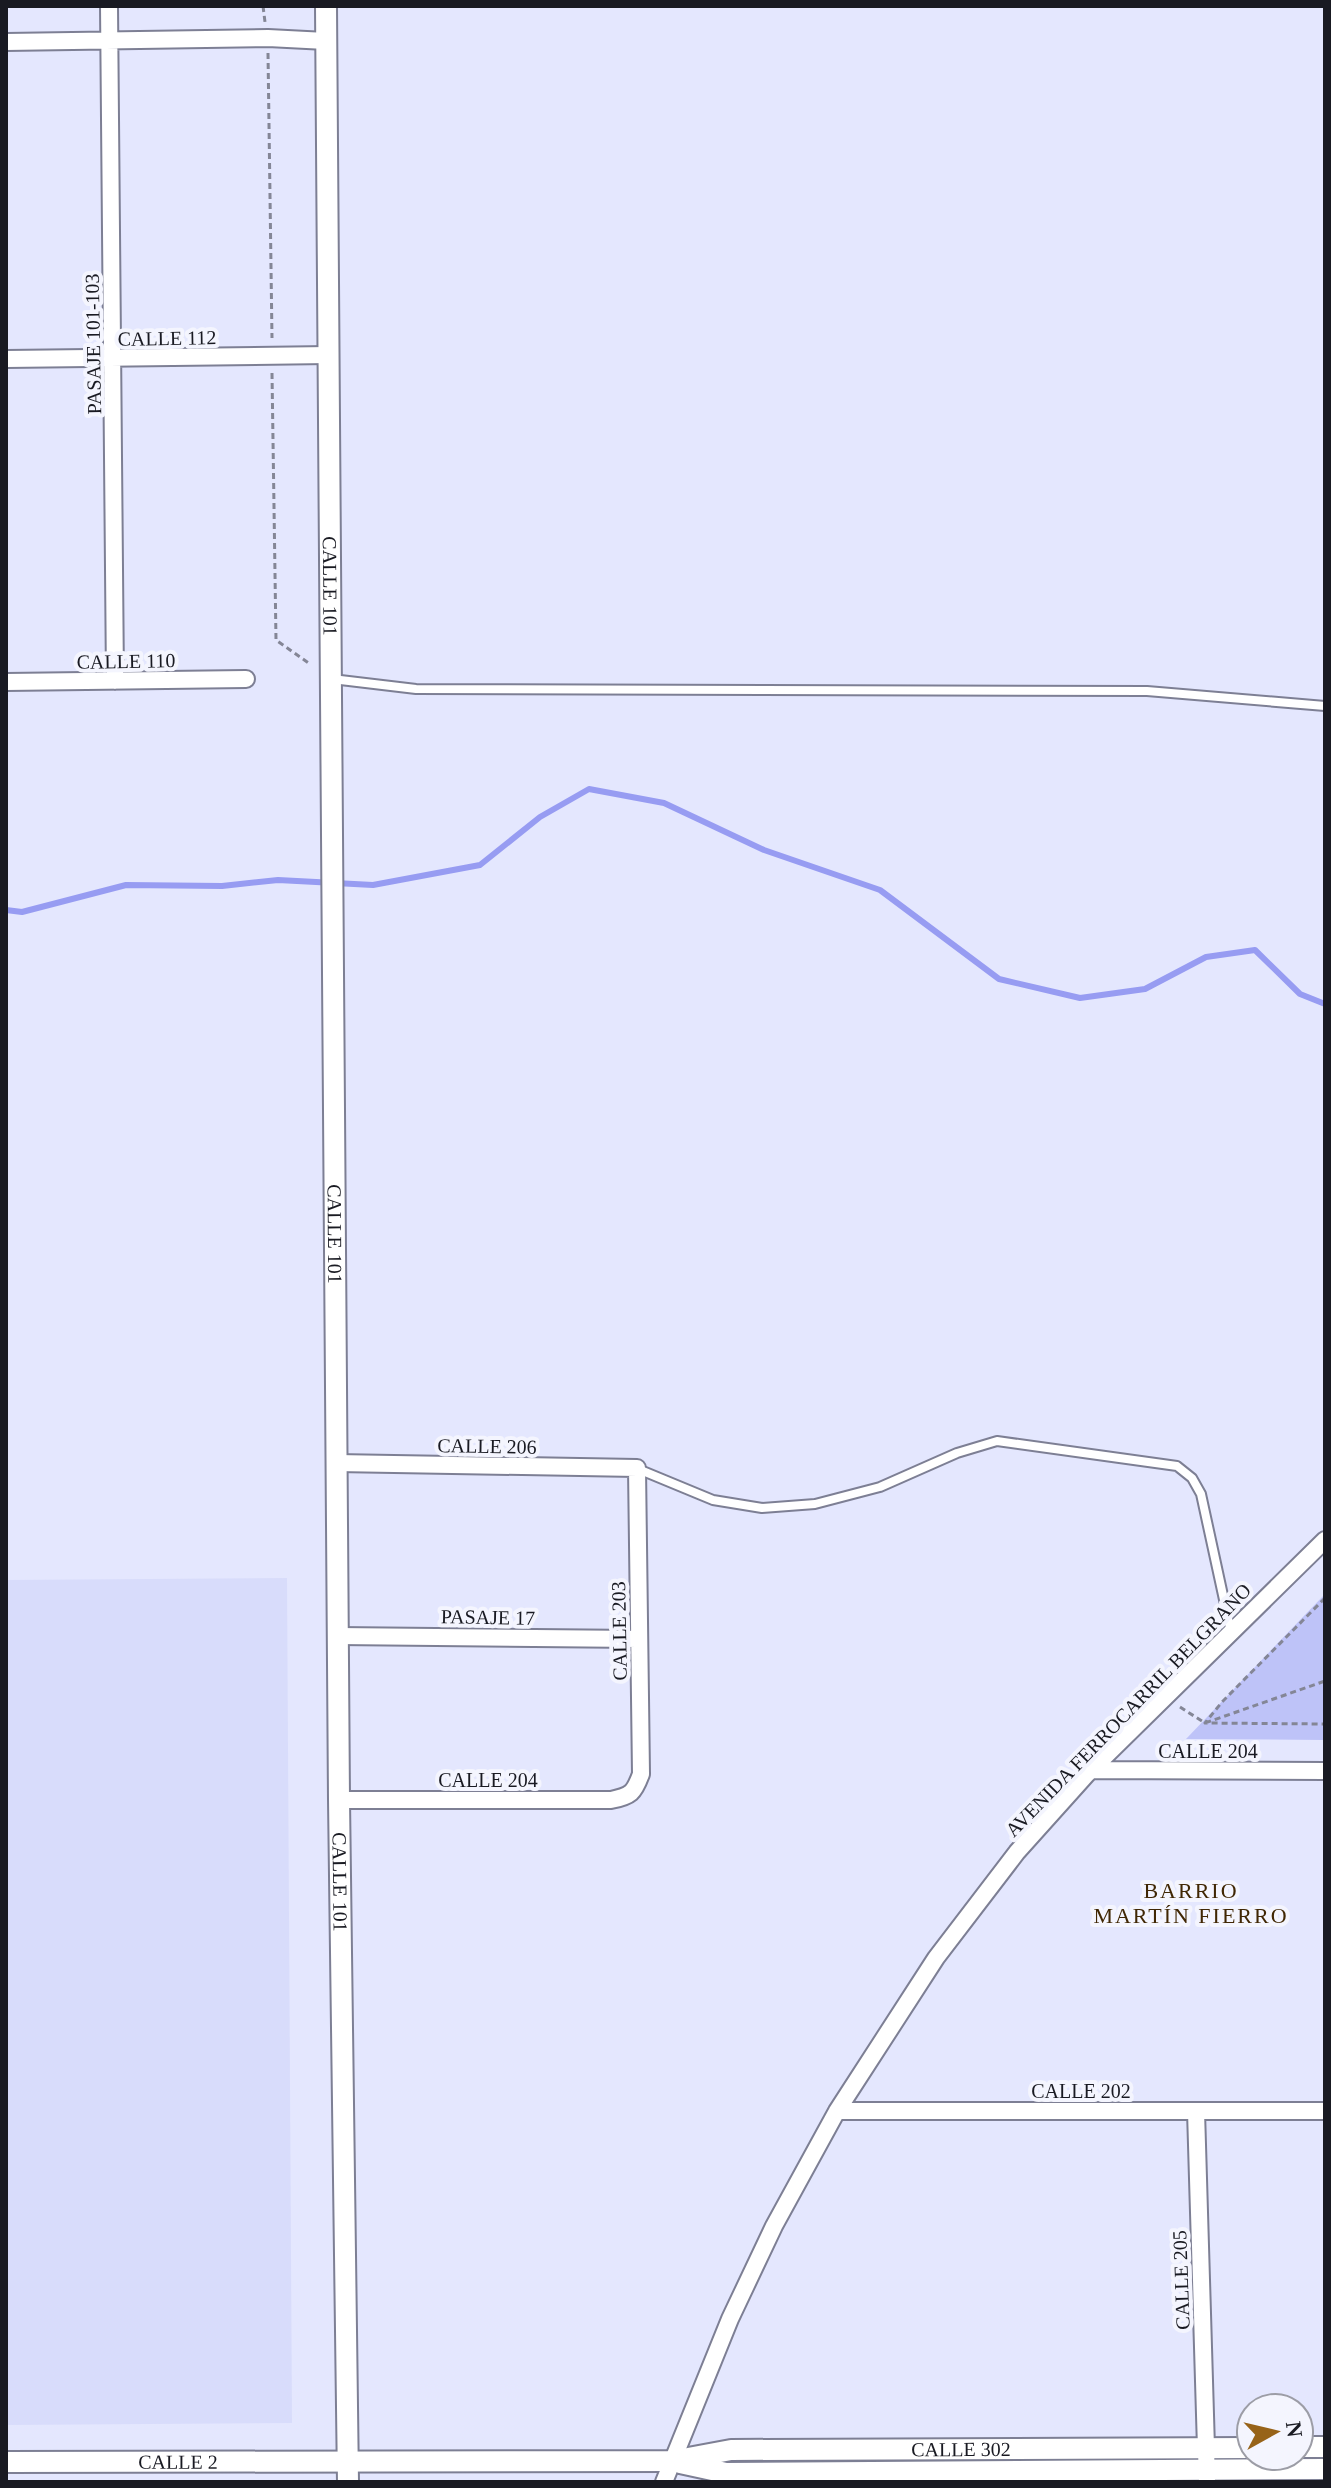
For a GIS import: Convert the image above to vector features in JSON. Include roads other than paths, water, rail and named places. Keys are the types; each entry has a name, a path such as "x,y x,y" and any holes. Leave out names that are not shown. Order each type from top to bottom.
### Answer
{"street":[{"name":"PASAJE 101-103","path":"109,6 115,681"},
{"name":"CALLE 101","path":"326,6 337,1636 348,2482"},
{"path":"6,42 268,38 326,41"},
{"name":"CALLE 112","path":"6,359 329,355"},
{"name":"CALLE 110","path":"6,682 246,679"},
{"name":"CALLE 206","path":"336,1463 637,1468"},
{"name":"CALLE 203","path":"634,1791 641,1774 637,1468"},
{"name":"AVENIDA FERROCARRIL BELGRANO","path":"664,2482 730,2319 774,2226 837,2111 936,1958 1017,1852 1091,1770 1325,1540"},
{"name":"PASAJE 17","path":"337,1636 638,1639"},
{"name":"CALLE 204","path":"1091,1770 1325,1771"},
{"name":"CALLE 204","path":"339,1800 611,1800 634,1791"},
{"name":"CALLE 202","path":"837,2111 1325,2111"},
{"name":"CALLE 205","path":"1196,2111 1207,2476"},
{"name":"CALLE 302","path":"348,2460 672,2461 731,2450 1235,2448"},
{"path":"869,2449 869,2477"},
{"name":"CALLE 2","path":"6,2462 348,2460"},
{"name":"CALLE 302","path":"672,2461 726,2473 869,2477 1207,2476 1325,2469"}],"lane":[{"path":"331,678 416,689 1147,691 1325,706"},
{"path":"637,1468 713,1500 762,1508 815,1504 880,1487 957,1453 997,1441 1177,1466 1192,1478 1201,1494 1231,1632"}],"waterway":[{"path":"6,910 22,912 126,885 222,886 278,880 373,885 480,865 540,817 589,789 664,803 764,850 880,890 999,979 1080,998 1145,989 1206,957 1255,950 1300,994 1325,1004"}],"district":[{"name":"BARRIO MARTÍN FIERRO","path":"1191,1902"}]}
